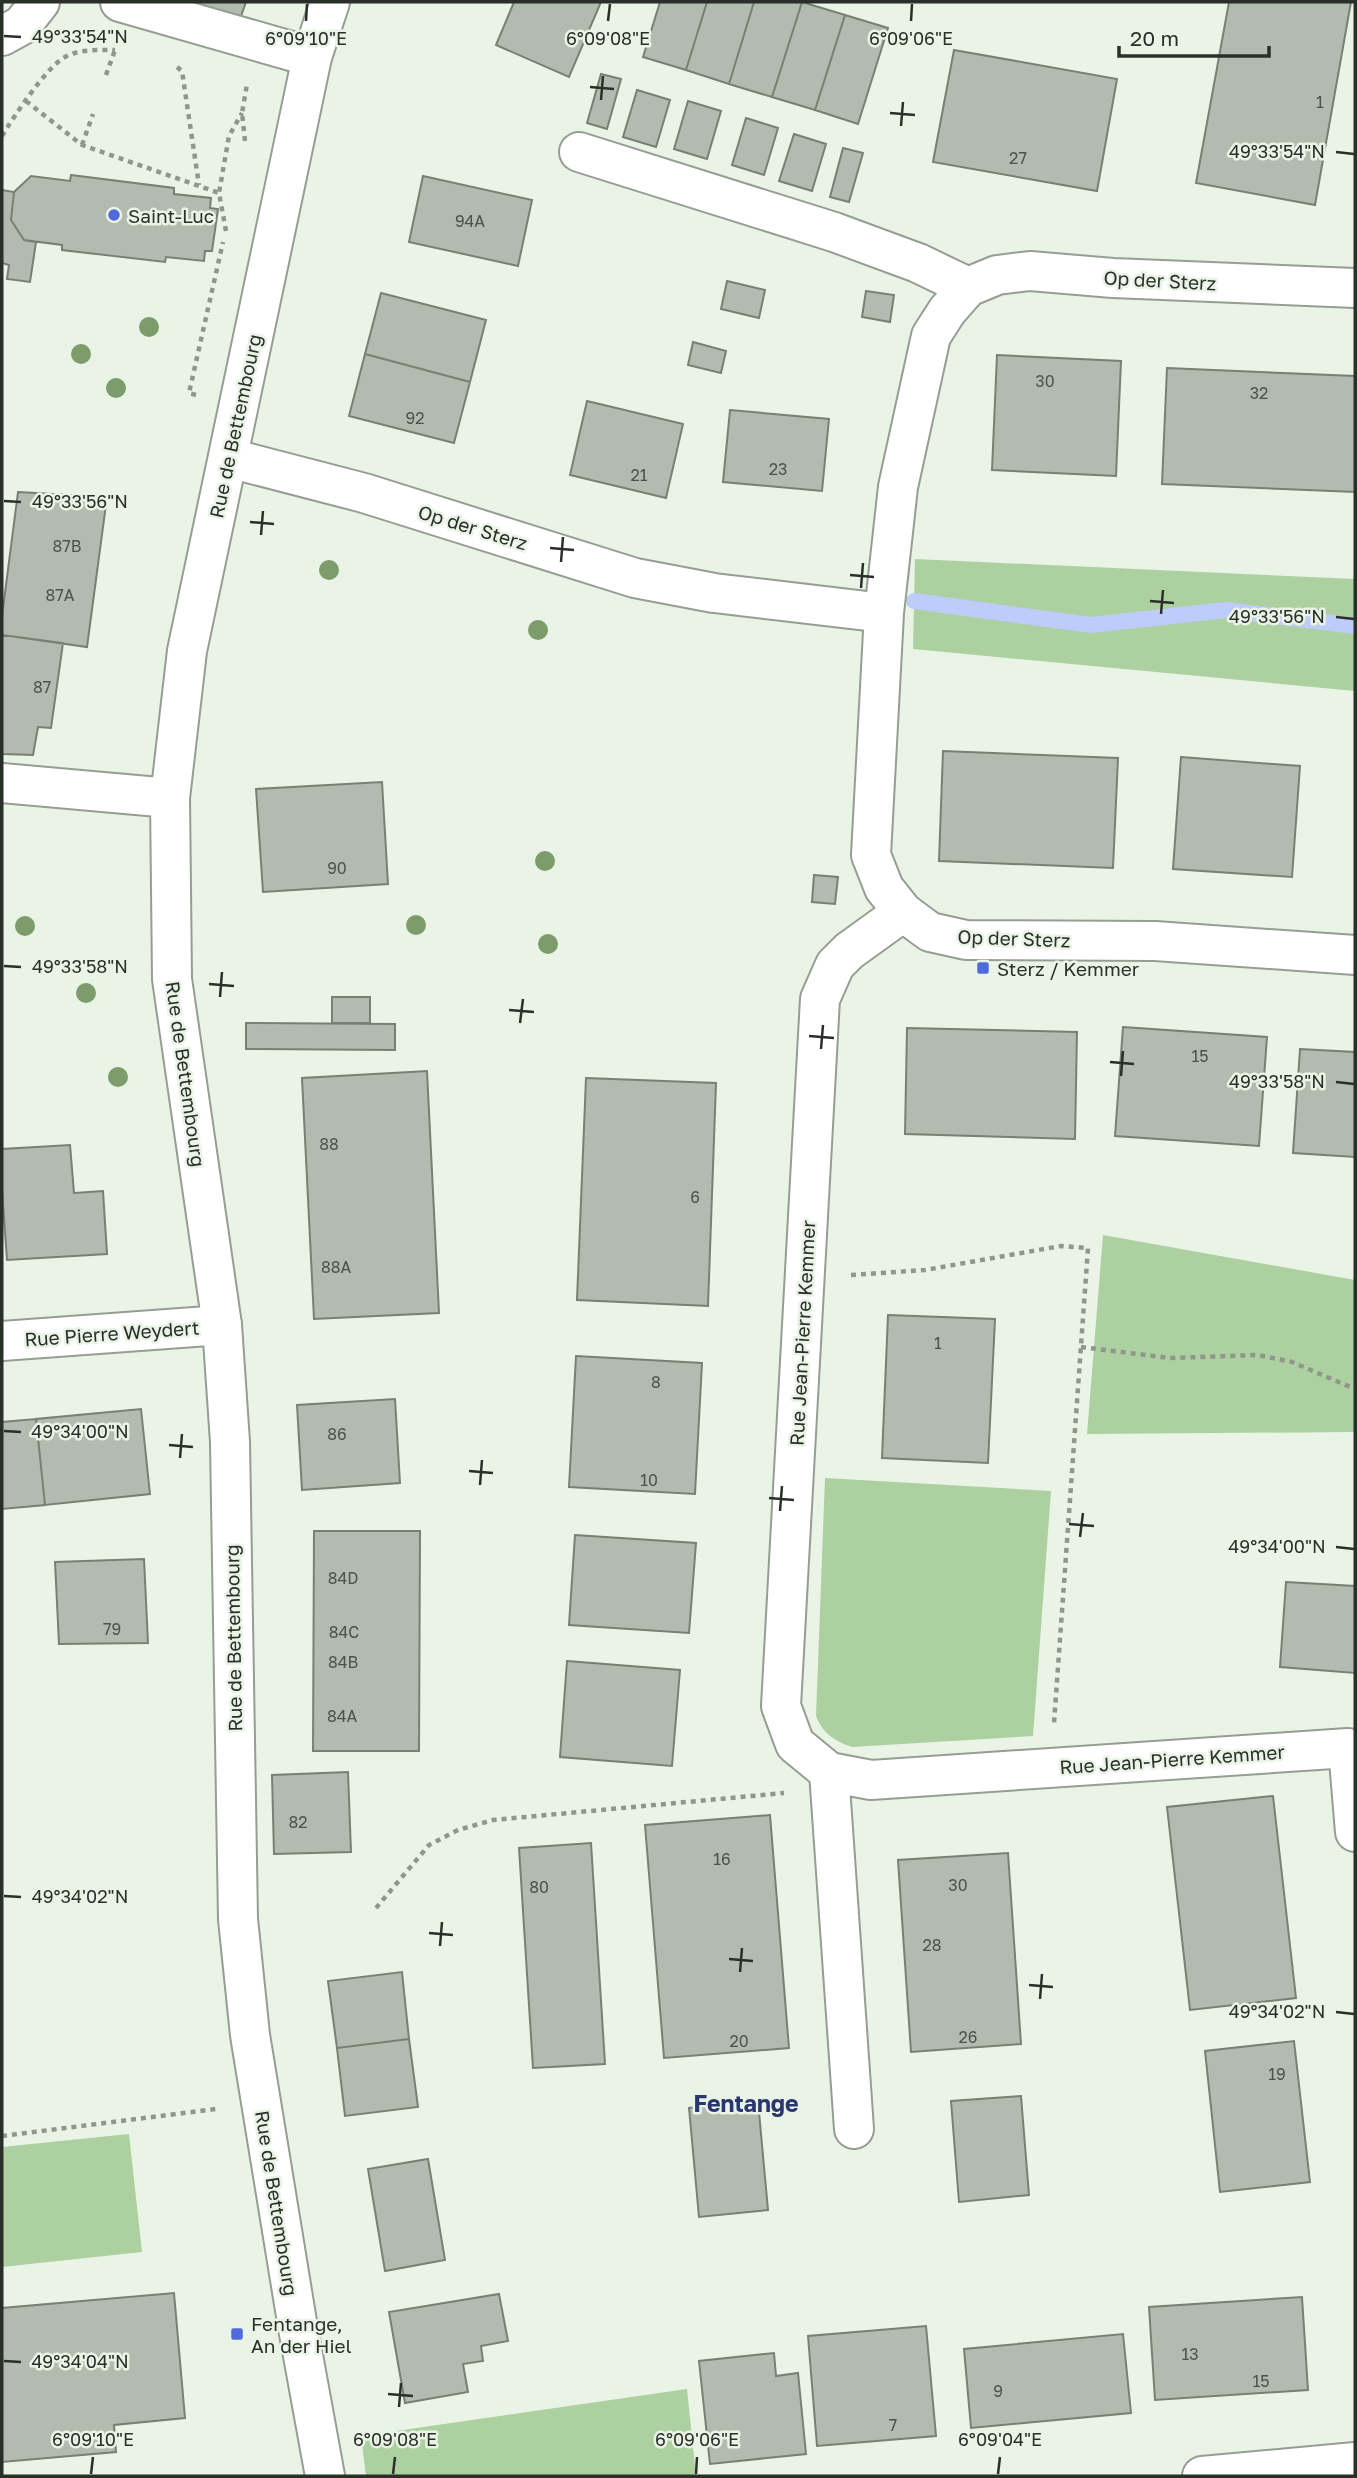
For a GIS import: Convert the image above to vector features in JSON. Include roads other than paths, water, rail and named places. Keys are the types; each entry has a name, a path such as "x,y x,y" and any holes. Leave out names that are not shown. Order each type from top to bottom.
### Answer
{"street":[{"path":"2,36 22,26 40,2"},
{"path":"120,2 312,57"},
{"name":"Rue de Bettembourg","path":"325,2476 250,2035 237,1919 230,1442 222,1325 172,979 170,798 187,651 312,57 330,2"},
{"path":"579,152 834,232 918,263 968,287"},
{"name":"Op der Sterz","path":"1355,288 1113,278 1030,271 997,275 968,287 931,336 898,487 884,613 871,855 884,888 903,912 930,932 966,940 1155,941 1355,955"},
{"name":"Op der Sterz","path":"229,458 364,493 635,578 715,593 884,613"},
{"path":"2,783 170,798"},
{"name":"Rue Jean-Pierre Kemmer","path":"903,912 849,951 835,965 820,999 781,1706 795,1744 829,1772 871,1780 1348,1748 1355,1832"},
{"name":"Rue Pierre Weydert","path":"2,1341 222,1325"},
{"path":"829,1772 855,2129"},
{"path":"1202,2476 1355,2462"}],"waterway":[{"path":"914,601 1091,625 1226,610 1355,626"}],"place":[{"name":"Saint-Luc","path":"114,215"},
{"name":"Sterz / Kemmer","path":"983,968"},
{"name":"Fentange, An der Hiel","path":"237,2334"}],"district":[{"name":"Fentange","path":"746,2103"}]}
